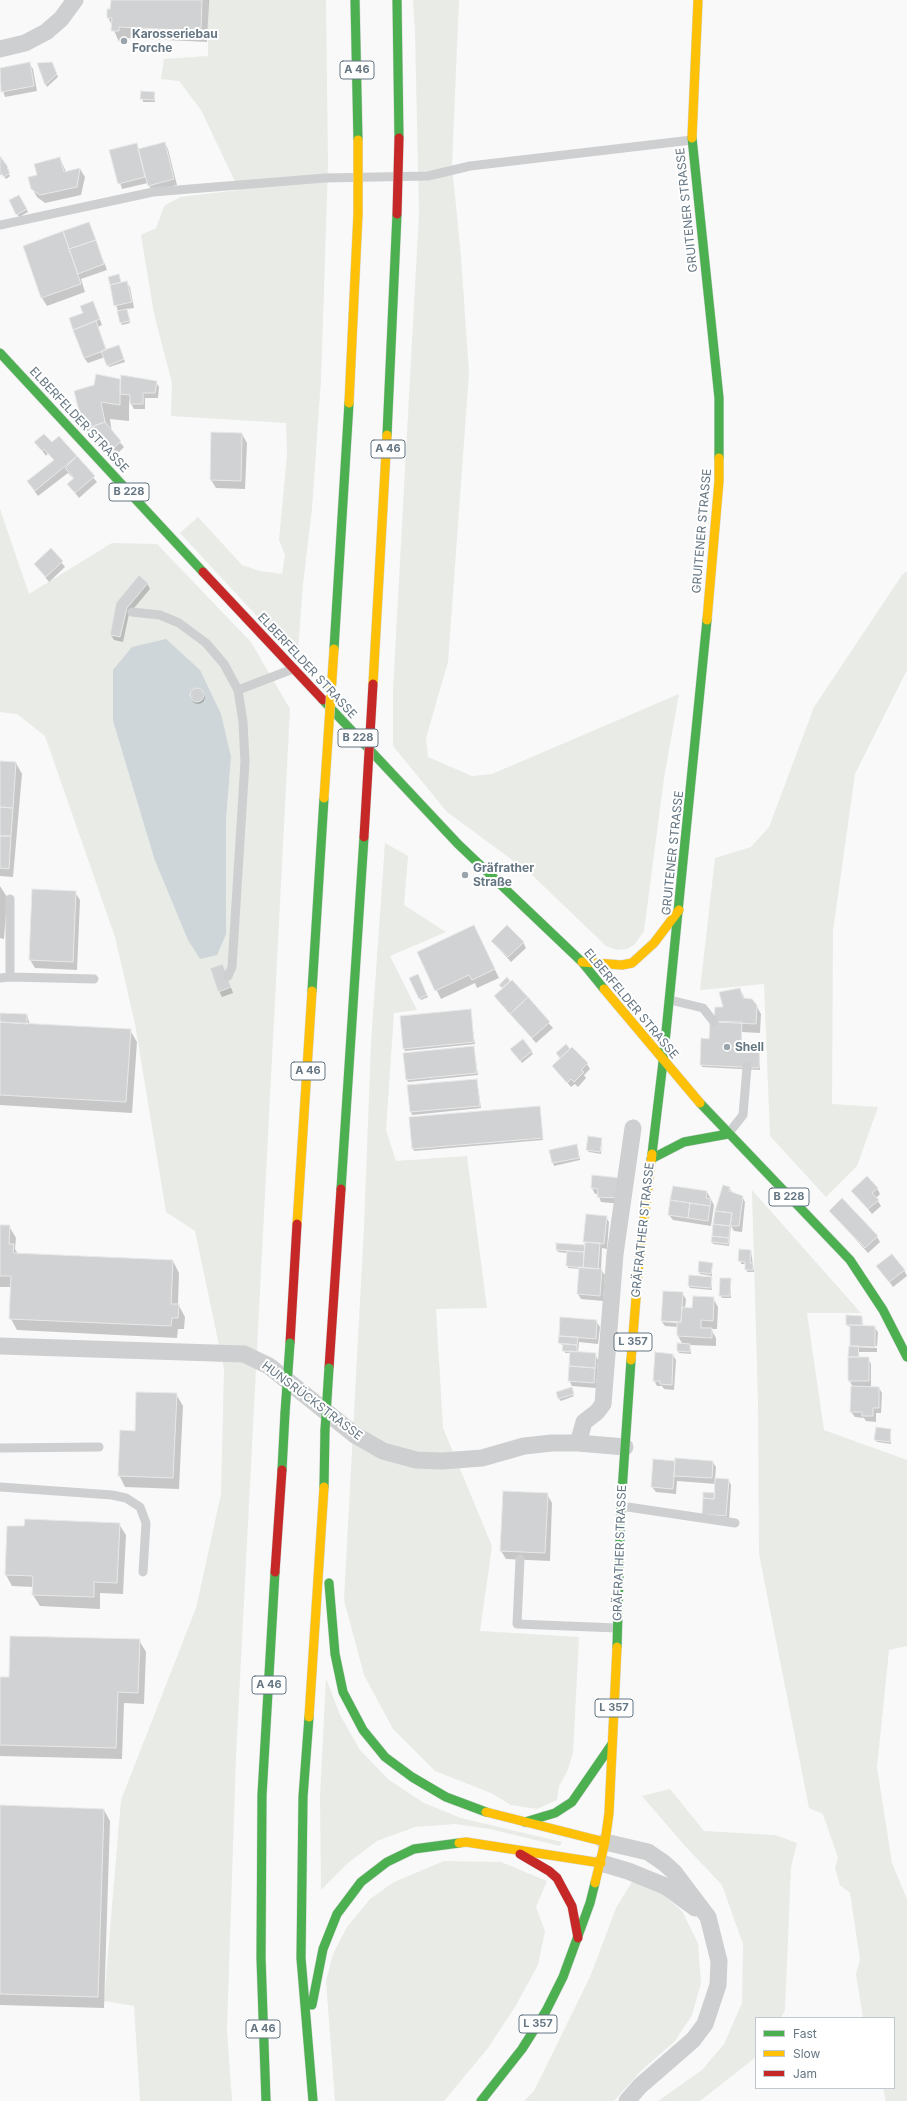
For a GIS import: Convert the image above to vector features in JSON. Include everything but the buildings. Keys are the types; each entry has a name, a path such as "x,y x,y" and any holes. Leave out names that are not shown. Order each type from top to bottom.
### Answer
{"main road":[{"name":"A 46","path":"266,2101 261,1958 262,1795 352,355 358,214 355,0"},
{"name":"A 46","path":"313,2101 301,1958 303,1797 323,1516 325,1430 364,837 392,373 398,214 399,138 397,0"},
{"name":"GRUITENER STRASSE","path":"663,1062 699,716 718,489 720,443 719,398 696,200 692,140 693,87 698,0"},
{"name":"ELBERFELDER STRASSE","path":"0,353 293,669 458,844 582,962 663,1062 728,1134 850,1260 884,1310 907,1357"},
{"path":"582,962 622,965 632,963 654,943 679,910"},
{"name":"GRÄFRATHER STRASSE","path":"605,1842 609,1813 621,1506 639,1261 651,1159 643,1129 663,1062"},
{"path":"651,1159 684,1142 728,1134"},
{"path":"323,1516 335,1654 343,1692 362,1730 385,1757 412,1777 446,1797 482,1811 524,1823 605,1842"},
{"path":"524,1823 555,1813 572,1802 612,1744"},
{"path":"307,2030 323,1948 337,1914 361,1882 387,1862 414,1849 427,1846 466,1842 490,1845 514,1851 558,1855 601,1863"},
{"name":"L 357","path":"481,2101 522,2049 546,2011 563,1977 578,1938 601,1863 605,1842"},
{"path":"514,1851 549,1871 557,1878 572,1906 578,1938"}],"street":[{"path":"0,49 25,43 46,32 61,19 75,0"},
{"name":"GRÄFRATHER STRASSE","path":"578,1443 584,1422 597,1412 603,1404 615,1254 643,1129"},
{"name":"HUNSRÜCKSTRASSE","path":"0,1346 244,1354 269,1366 355,1436 383,1450 416,1460 442,1461 482,1458 524,1446 552,1443 578,1443 625,1447"},
{"path":"605,1842 639,1849 664,1863 674,1872 708,1917 719,1961 718,1985 711,2012 705,2024 693,2040 640,2086 626,2101"},
{"path":"601,1863 628,1871 665,1886 708,1917"}],"lane":[{"path":"0,225 153,192 325,178 428,176 470,166 692,140"},
{"path":"132,612 160,615 179,623 206,644 224,664 238,690 243,722 245,762 232,966 228,976"},
{"path":"238,690 293,669"},
{"path":"10,899 10,976"},
{"path":"0,978 10,976 94,979"},
{"path":"670,1000 703,1008 714,1022"},
{"path":"728,1134 743,1115 747,1066"},
{"path":"0,1448 99,1447"},
{"path":"0,1487 126,1498 140,1507 146,1524 143,1572"},
{"path":"621,1506 735,1523"},
{"path":"520,1559 517,1624 617,1628"}],"shaded area":[{"path":"208,0 326,0 328,166 321,380 312,508 303,584 298,651 287,638 278,639 180,533 198,517 242,565 260,571 282,574 285,555 279,540 287,455 286,423 171,416 172,383 154,314 141,235 156,228 164,206 180,197 239,190 201,110 179,81 161,79 164,59 208,56"},
{"path":"413,0 459,0 452,165 461,257 469,373 448,662 426,738 428,757 472,776 492,774 679,694 664,778 644,931 635,944 627,949 617,950 606,946 530,873 447,812 393,746 393,690 419,213"},
{"path":"0,509 29,594 112,543 157,544 251,642 290,709 236,1756 227,2029 232,2101 140,2101 134,2006 104,2001 121,1800 196,1608 221,1494 224,1369 195,1231 166,1212 135,1024 115,937 45,736 17,714 0,712","holes":["113,670 231,757 226,821 226,934 154,858 113,721"]},
{"path":"907,571 907,670 855,774 833,931 832,1104 878,1107 857,1166 826,1197 770,1136 764,984 700,990 715,858 751,847 769,827 814,707 902,575"},
{"path":"166,639 200,670 221,714 231,757 226,821 226,934 217,955 200,959 188,940 154,858 113,721 113,670 132,647"},
{"path":"385,843 408,856 404,905 446,932 390,956 417,1010 394,1013 386,1130 396,1161 467,1156 487,1308 436,1309 443,1428 492,1546 480,1631 579,1637 573,1753 567,1772 559,1786 557,1800 537,1809 511,1805 491,1793 435,1771 393,1729 364,1675 344,1600 364,1227 371,1043"},
{"path":"752,1190 861,1313 807,1313 824,1430 907,1460 907,1646 889,1650 877,1767 892,1863 907,1899 907,2101 886,2101 883,2089 895,2089 895,2017 863,2017 856,1974 860,1960 850,1893 840,1885 835,1868 838,1858 823,1814 809,1808 759,1554 758,1402"},
{"path":"326,1678 340,1715 360,1750 389,1780 424,1803 461,1818 562,1842 560,1846 490,1829 455,1824 415,1827 377,1841 348,1863 321,1890 320,1796"},
{"path":"670,1789 704,1831 775,1835 797,1843 791,1867 785,2010 782,2017 755,2017 755,2058 700,2101 658,2101 702,2070 724,2044 742,2003 743,1944 722,1885 685,1846 642,1796"},
{"path":"444,1861 501,1862 547,1881 536,1907 545,1931 538,1965 515,2007 488,2048 444,2101 335,2101 326,1981 333,1954 347,1927 370,1899 394,1882"},
{"path":"633,1880 659,1891 682,1911 698,1943 701,1983 692,2015 675,2041 641,2071 614,2101 524,2101 534,2091 590,1977 616,1908"}],"traffic: fast":[{"path":"355,0 358,140"},
{"path":"397,0 399,138"},
{"path":"692,138 719,398 719,458"},
{"path":"387,435 397,214"},
{"path":"0,353 203,572"},
{"path":"334,649 349,403"},
{"path":"663,1062 707,620"},
{"path":"323,700 458,844 582,962 604,989"},
{"path":"312,991 324,798"},
{"path":"341,1189 364,837"},
{"path":"652,1154 663,1062"},
{"path":"700,1103 850,1260 883,1310 907,1357"},
{"path":"651,1159 684,1142 728,1134"},
{"path":"285,1413 290,1343"},
{"path":"617,1647 621,1506 631,1360"},
{"path":"325,1430 329,1368"},
{"path":"282,1470 285,1413"},
{"path":"324,1487 325,1430"},
{"path":"266,2101 261,1958 262,1795 275,1572"},
{"path":"329,1583 335,1654 343,1692 363,1730 385,1757 412,1777 446,1797 486,1812"},
{"path":"309,1717 303,1797 301,1958 313,2101"},
{"path":"525,1822 555,1813 572,1802 612,1744"},
{"path":"312,2005 323,1949 337,1914 361,1882 387,1862 414,1849 459,1843"},
{"path":"481,2101 522,2049 546,2011 563,1977 590,1903 595,1883"}],"traffic: slow":[{"path":"692,138 698,0"},
{"path":"358,140 358,214"},
{"path":"349,403 358,214"},
{"path":"373,684 387,435"},
{"path":"707,620 719,481 719,458"},
{"path":"324,798 334,649"},
{"path":"582,962 622,965 632,963 654,943 679,910"},
{"path":"604,989 700,1103"},
{"path":"297,1224 312,991"},
{"path":"631,1360 639,1261 652,1154"},
{"path":"309,1717 324,1487"},
{"path":"595,1883 605,1842 609,1813 617,1647"},
{"path":"486,1812 605,1842"},
{"path":"459,1843 466,1842 601,1863"}],"traffic: jam":[{"path":"397,214 399,138"},
{"path":"203,572 323,700"},
{"path":"364,837 373,684"},
{"path":"329,1368 341,1189"},
{"path":"290,1343 297,1224"},
{"path":"275,1572 282,1470"},
{"path":"520,1854 549,1871 557,1878 572,1906 578,1938"}],"place":[{"name":"Karosseriebau Forche","path":"124,41"},
{"name":"Gräfrather Straße","path":"465,875"},
{"name":"Shell","path":"727,1047"}]}
